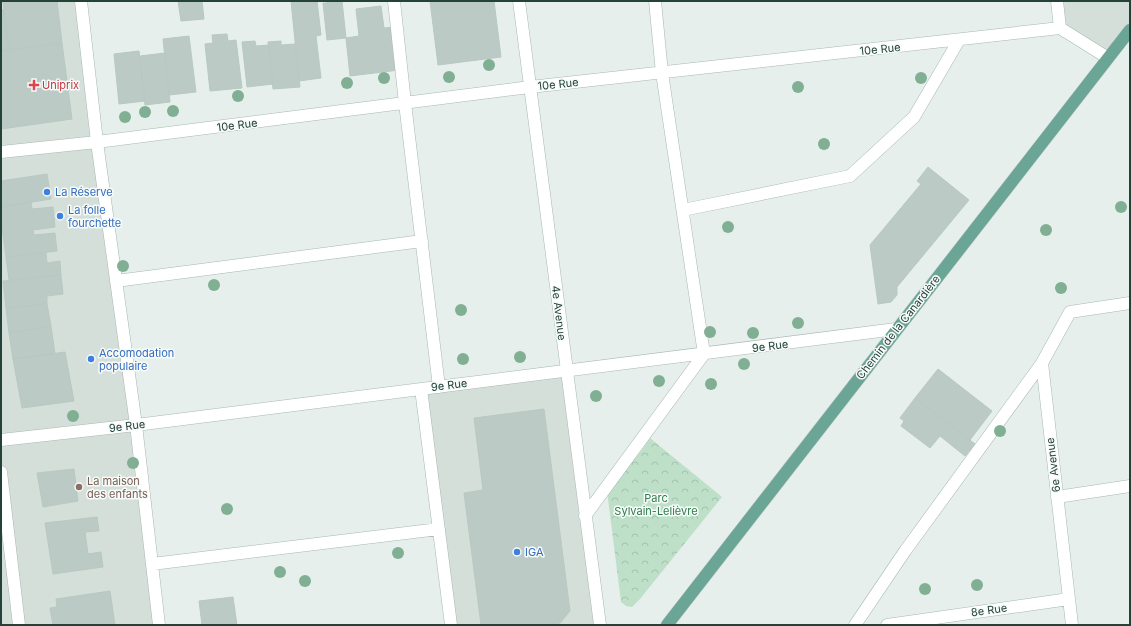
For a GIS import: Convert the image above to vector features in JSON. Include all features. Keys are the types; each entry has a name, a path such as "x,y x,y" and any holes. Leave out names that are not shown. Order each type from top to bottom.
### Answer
{"main road":[{"name":"Chemin de la Canardière","path":"667,625 1130,30"}],"street":[{"path":"81,1 97,142 136,425 159,625"},
{"path":"394,1 439,387"},
{"name":"4e Avenue","path":"518,1 600,625"},
{"path":"585,516 704,354 662,73 655,1"},
{"path":"1057,1 1060,28 1108,58"},
{"name":"10e Rue","path":"1,152 97,142 530,87 1060,28"},
{"path":"683,210 850,176 914,117 959,40"},
{"path":"116,281 422,241"},
{"path":"855,625 905,550 1042,363 1070,312 1130,303"},
{"name":"9e Rue","path":"1,440 136,425 896,329"},
{"name":"6e Avenue","path":"1042,363 1072,625"},
{"path":"421,389 452,625"},
{"path":"1,472 20,625"},
{"path":"1057,497 1130,486"},
{"path":"152,564 439,529"},
{"name":"8e Rue","path":"886,625 1069,599"}],"shaded area":[{"path":"1,1 81,1 159,625 1,625"},
{"path":"1057,1 1130,1 1130,30 1108,58 1060,28"},
{"path":"566,371 600,625 452,625 421,389"}],"green space":[{"name":"Parc Sylvain-Lelièvre","path":"650,438 722,497 632,607 626,606 621,602 607,491 642,450"}],"building":[{"path":"3,1 57,1 62,43 9,50"},
{"path":"178,1 202,1 204,19 181,21"},
{"path":"291,1 317,1 321,35 316,36 321,78 299,81"},
{"path":"327,1 342,1 346,38 327,40 323,3 327,3"},
{"path":"430,1 494,1 501,57 438,65"},
{"path":"381,6 384,28 395,27 399,70 350,76 346,38 359,36 356,9"},
{"path":"4,9 9,50 1,51 1,10"},
{"path":"227,34 228,41 236,40 242,88 210,91 205,44 213,43 212,35"},
{"path":"189,36 196,92 169,95 163,39"},
{"path":"255,41 256,46 269,45 273,84 247,87 242,42"},
{"path":"281,41 281,45 295,44 300,87 273,89 268,42"},
{"name":"Uniprix","path":"62,43 72,119 1,129 1,51"},
{"path":"139,51 145,101 119,104 114,54"},
{"path":"165,53 170,102 145,105 140,56"},
{"path":"928,167 969,200 897,287 897,295 891,302 878,304 870,245 921,184 917,181"},
{"path":"47,174 51,199 1,207 1,181"},
{"path":"31,202 32,209 53,207 55,227 33,230 34,235 55,233 57,251 6,257 1,220 1,207"},
{"path":"46,252 47,263 60,261 61,275 9,280 6,257"},
{"path":"61,275 63,294 47,296 47,304 6,308 3,281"},
{"path":"47,304 51,326 9,333 6,308"},
{"path":"51,326 55,354 13,359 9,333"},
{"path":"65,352 74,401 22,408 13,359"},
{"path":"938,369 992,411 970,440 915,398"},
{"path":"915,398 975,444 965,456 940,436 930,448 901,426 904,421 900,418"},
{"name":"IGA","path":"544,409 570,611 560,623 546,625 481,625 464,493 483,490 474,418"},
{"path":"74,469 78,501 43,507 37,473"},
{"path":"97,517 99,531 85,532 88,554 101,552 103,567 53,574 45,523"},
{"path":"110,591 115,625 53,625 50,608 57,607 56,599"},
{"path":"233,597 237,625 202,625 199,601"}],"place":[{"name":"Uniprix","path":"34,85"},
{"name":"La Réserve","path":"47,192"},
{"name":"La folle fourchette","path":"60,216"},
{"name":"Accomodation populaire","path":"91,359"},
{"name":"La maison des enfants","path":"79,487"},
{"name":"IGA","path":"517,552"}]}
